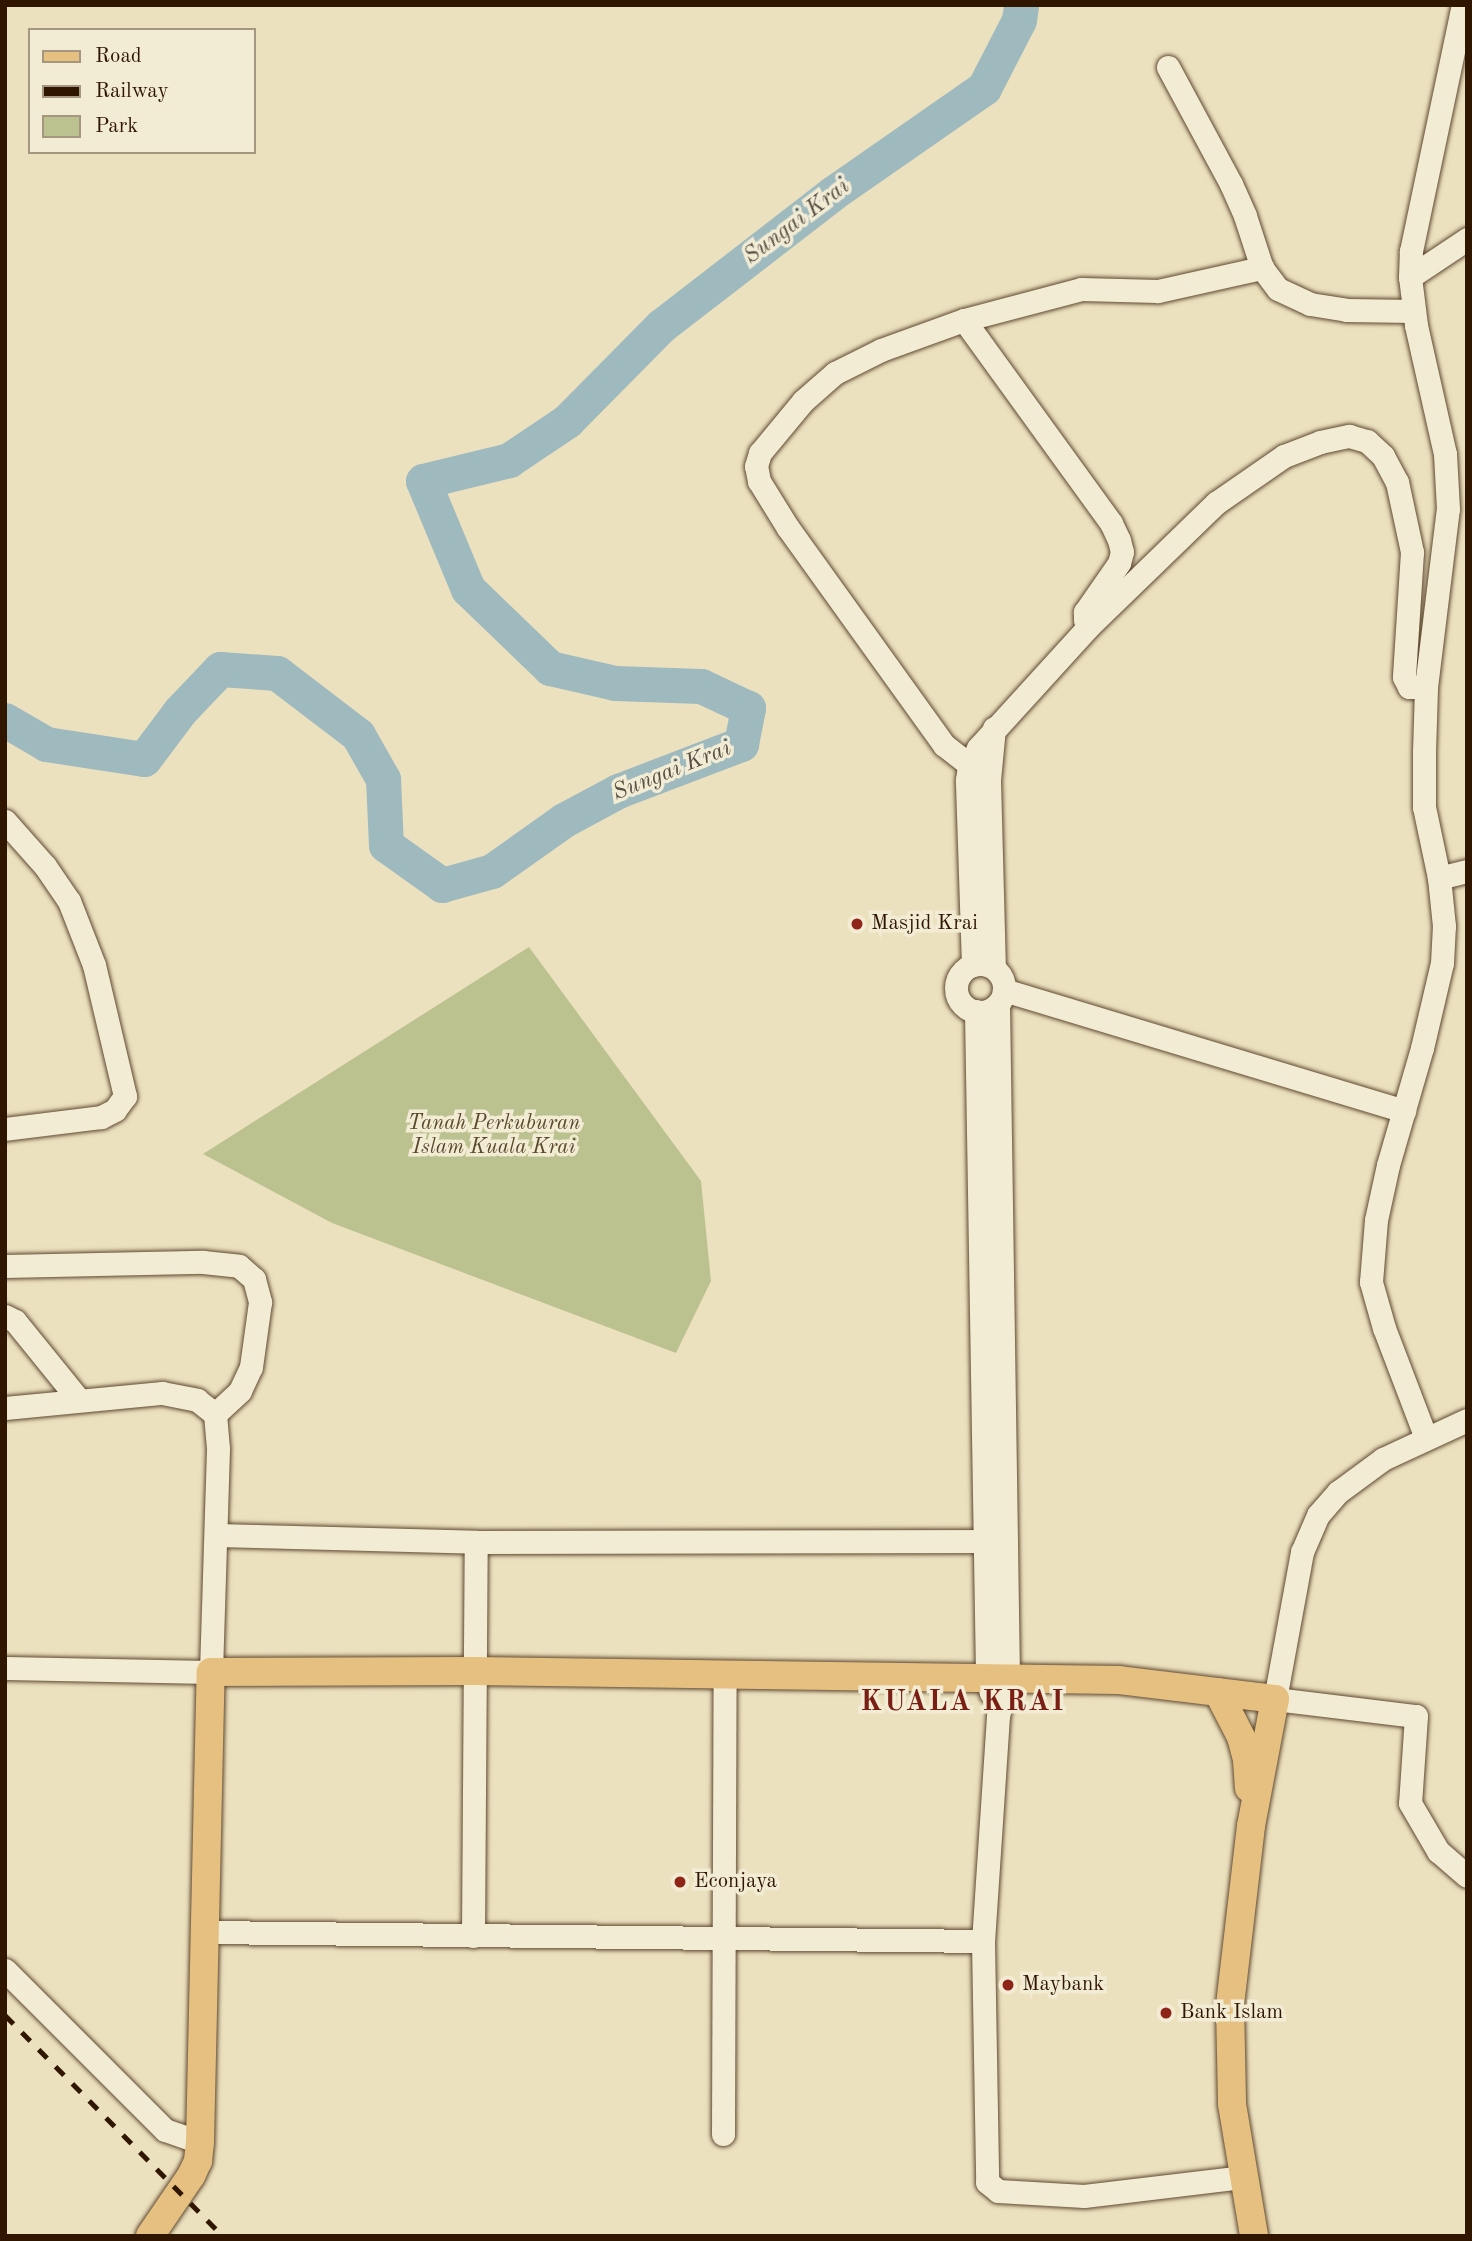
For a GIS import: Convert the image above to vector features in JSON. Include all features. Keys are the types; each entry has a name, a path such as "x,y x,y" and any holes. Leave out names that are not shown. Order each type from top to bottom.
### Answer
{"main road":[{"path":"150,2236 186,2185 198,2161 211,1672 475,1671 1136,1681 1275,1699 1251,1826 1230,2005 1232,2104 1254,2236"},
{"path":"1218,1692 1235,1721 1247,1760 1251,1826"}],"street":[{"path":"1426,1438 1384,1328 1371,1282 1376,1220 1442,962 1444,926 1439,878 1424,807 1426,687 1448,509 1445,454 1414,311 1410,277 1411,251 1463,5"},
{"path":"1167,67 1231,184 1262,268 1278,289 1310,304 1346,310 1414,311"},
{"path":"1410,277 1467,239"},
{"path":"989,779 944,745 788,528 759,481 756,466 760,453 803,401 835,373 881,350 964,320 1081,289 1158,290 1262,268"},
{"path":"964,320 1111,523 1119,540 1122,552 1119,563 1085,612 1088,627"},
{"path":"1244,2177 1084,2196 991,2188 986,2176 983,1941 998,1716 993,1002 1004,982 984,967 969,766 994,727 1088,627 1216,503 1284,456 1320,442 1349,436 1367,441 1383,456 1396,482 1412,552 1404,677 1409,687 1426,687"},
{"path":"984,967 989,779 994,727"},
{"path":"5,821 45,866 69,901 94,965 125,1096 115,1110 101,1117 5,1129"},
{"path":"1439,878 1467,871"},
{"path":"984,967 959,977 957,991 963,1004 993,1002 1404,1111"},
{"path":"5,1266 203,1262 239,1266 254,1279 260,1302 251,1367 240,1391 215,1414"},
{"path":"5,1316 15,1321 79,1400"},
{"path":"5,1408 162,1393 197,1399 215,1414 218,1449 211,1672 5,1668"},
{"path":"1467,1420 1383,1460 1338,1492 1318,1515 1302,1552 1275,1699 1416,1716 1410,1803 1438,1851 1467,1876"},
{"path":"216,1535 476,1542 995,1542"},
{"path":"474,1936 476,1542"},
{"path":"723,2134 721,2066 726,1938 726,1674"},
{"path":"205,1932 983,1941"},
{"path":"5,1970 165,2130 200,2142"}],"green space":[{"name":"Tanah Perkuburan Islam Kuala Krai","path":"529,947 701,1181 711,1281 676,1353 332,1223 203,1154"}],"waterway":[{"name":"Sungai Krai","path":"5,720 46,744 144,759 180,711 220,669 277,673 358,735 383,779 386,845 442,885 492,871 564,820 618,791 741,744 748,708 701,686 615,683 550,668 468,589 423,481 509,460 567,421 661,326 833,193 984,88 1019,20 1021,5"}],"railway":[{"path":"5,2015 223,2236"}],"place":[{"name":"Masjid Krai","path":"857,924"},
{"name":"Econjaya","path":"680,1882"},
{"name":"Maybank","path":"1008,1985"},
{"name":"Bank Islam","path":"1166,2013"}],"district":[{"name":"KUALA KRAI","path":"963,1703"}]}
